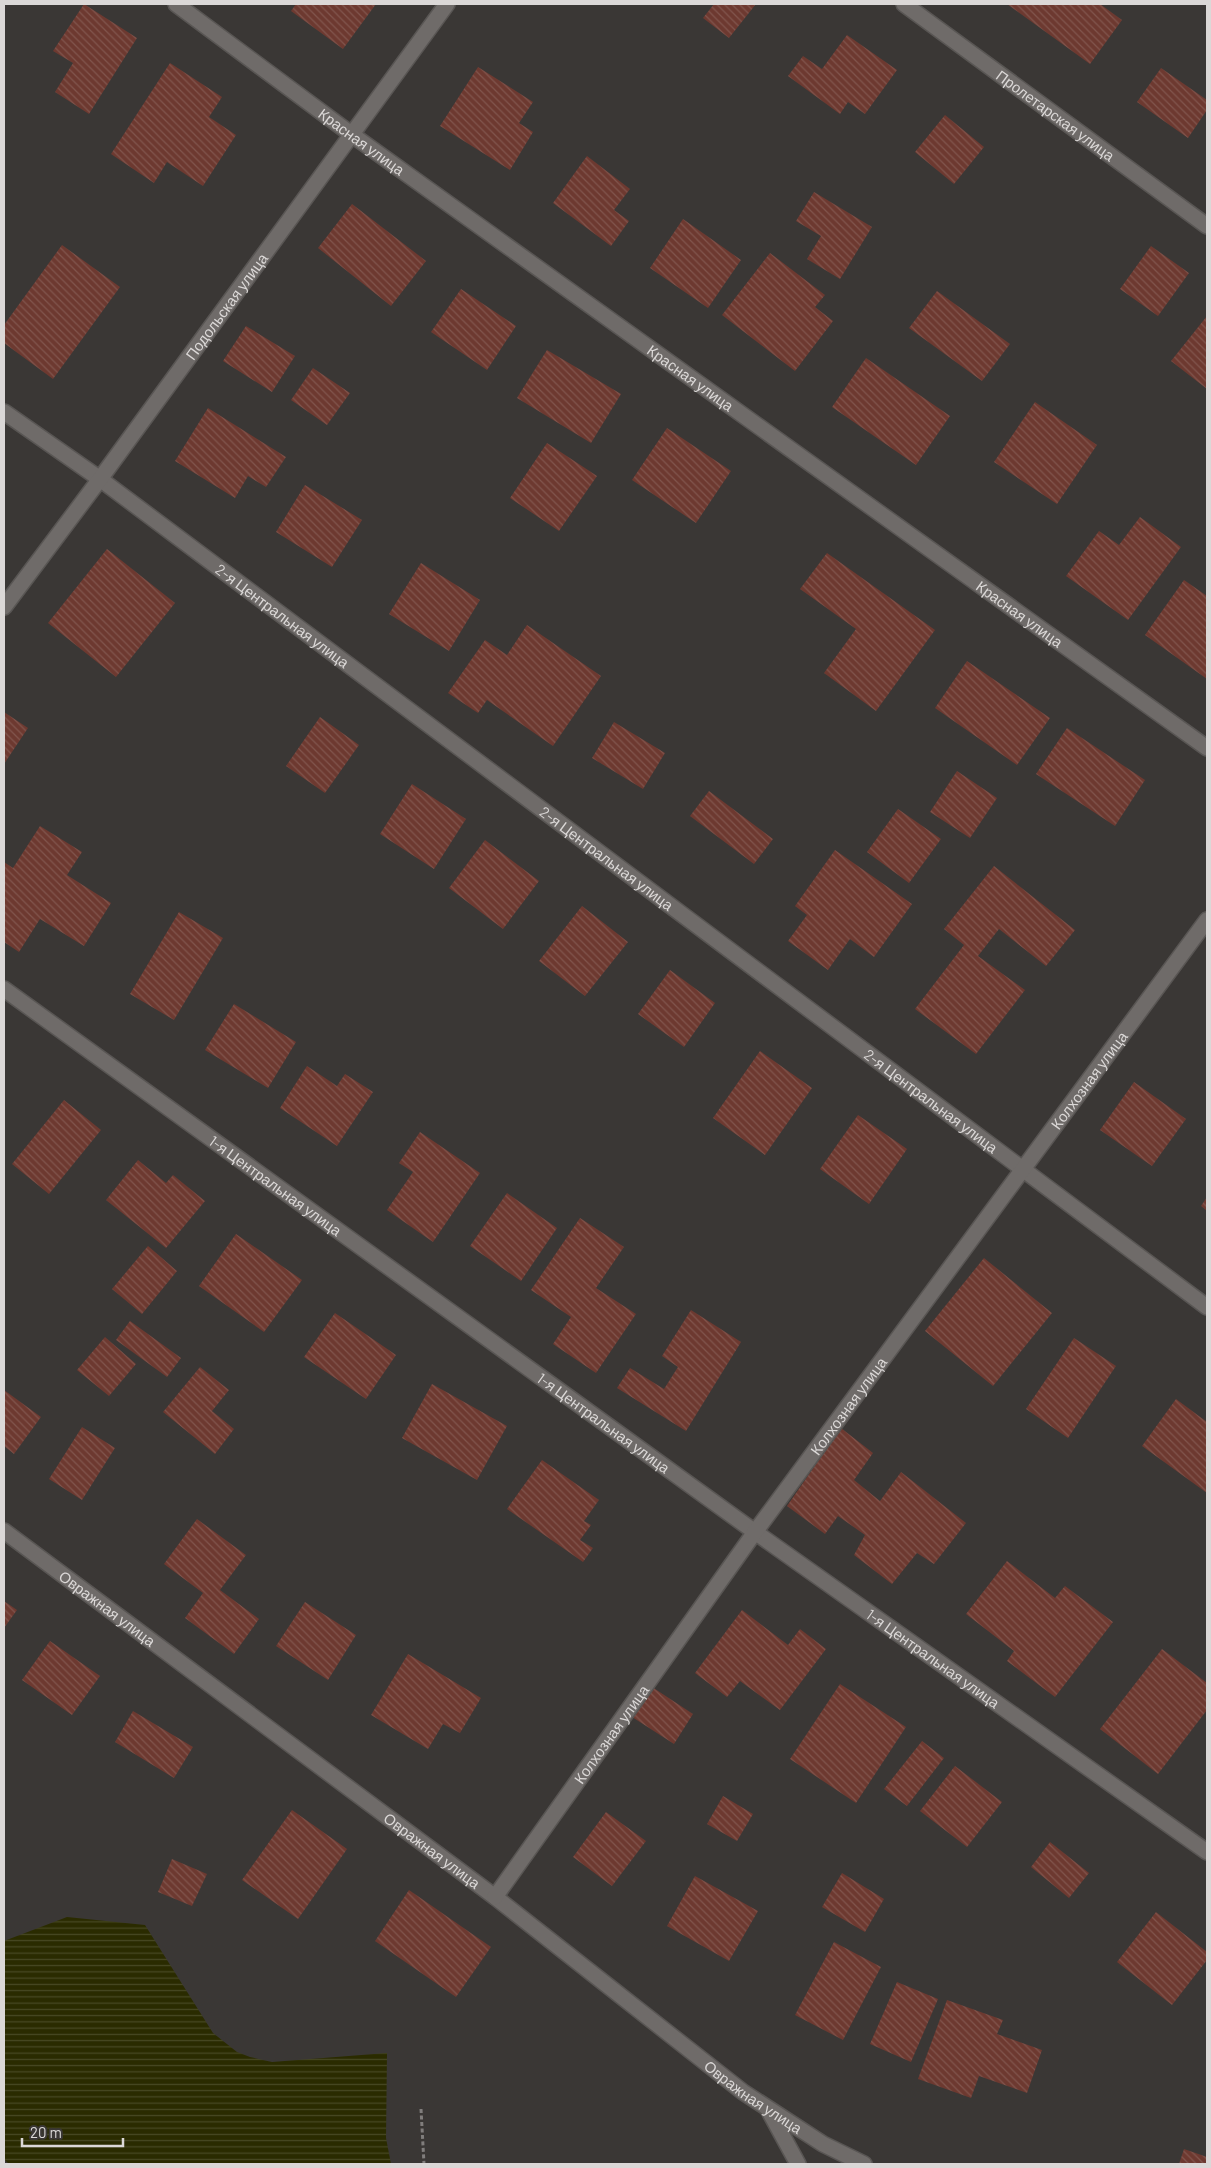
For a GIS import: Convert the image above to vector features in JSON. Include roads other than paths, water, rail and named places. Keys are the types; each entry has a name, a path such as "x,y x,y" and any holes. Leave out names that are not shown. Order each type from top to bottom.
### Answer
{"street":[{"name":"Красная улица","path":"176,4 351,134 1207,748"},
{"name":"Подольская улица","path":"4,607 100,479 447,4"},
{"name":"Пролетарская улица","path":"904,4 1207,226"},
{"name":"2-я Центральная улица","path":"4,412 100,479 1207,1307"},
{"name":"Колхозная улица","path":"495,1896 756,1532 1207,920"},
{"name":"1-я Центральная улица","path":"4,989 756,1532 1207,1852"},
{"name":"Овражная улица","path":"4,1531 495,1896 768,2110 823,2144 864,2164"},
{"path":"768,2110 798,2164"}]}
